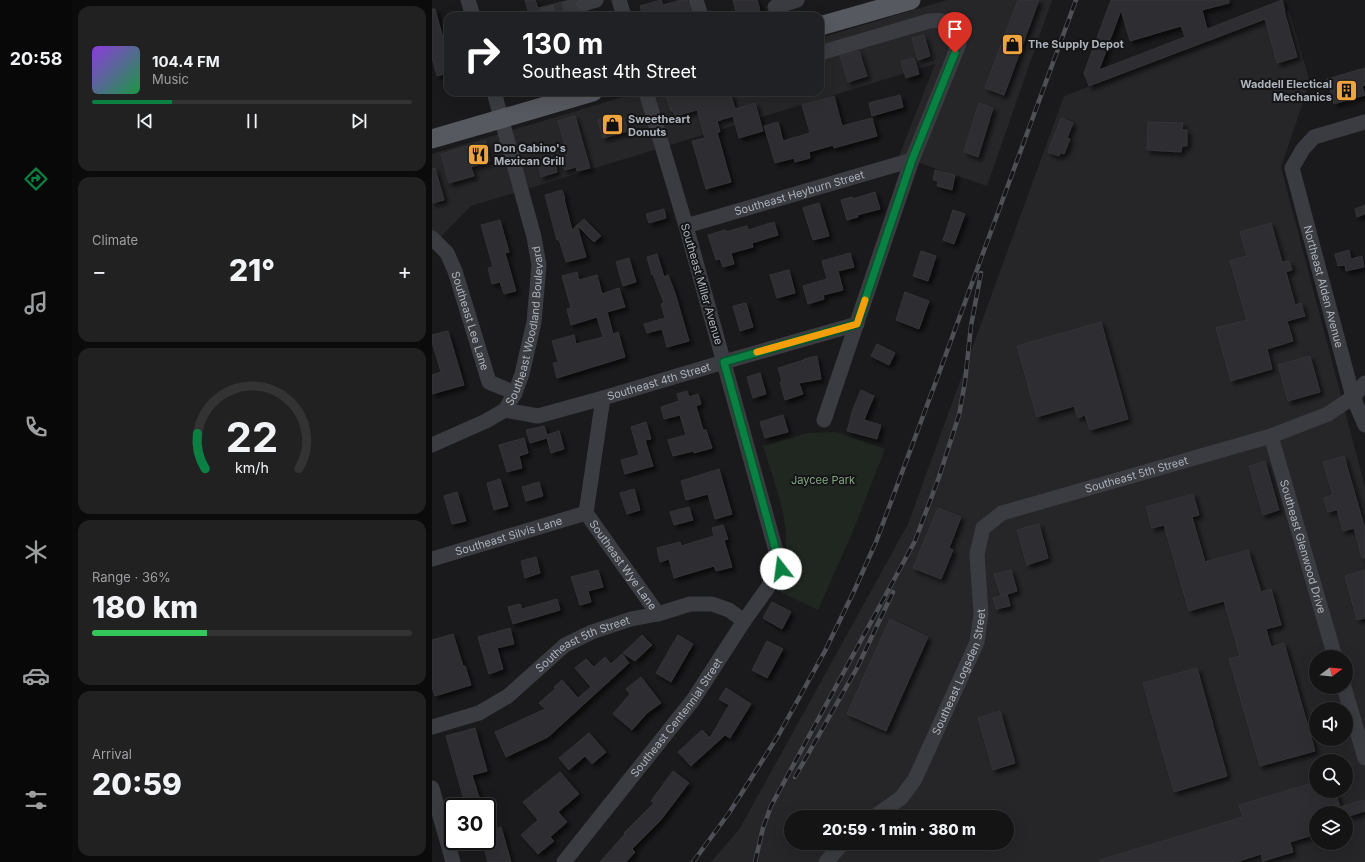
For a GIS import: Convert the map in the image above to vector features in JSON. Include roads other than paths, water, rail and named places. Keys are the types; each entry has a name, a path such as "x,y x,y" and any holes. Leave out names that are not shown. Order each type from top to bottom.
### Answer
{"main road":[{"path":"824,25 911,0"},
{"path":"432,139 579,96"}],"street":[{"path":"468,0 472,12"},
{"path":"620,0 623,12"},
{"path":"696,0 700,12"},
{"path":"775,8 797,0"},
{"path":"824,52 929,21 942,21 951,27 957,36 959,44 912,160 824,420"},
{"name":"Southeast Woodland Boulevard","path":"432,444 486,421 505,410 515,393 522,374 534,322 539,265 534,237 495,96"},
{"name":"Southeast Miller Avenue","path":"647,96 686,226 781,569"},
{"name":"Northeast Alden Avenue","path":"1365,122 1314,137 1302,149 1292,168 1353,397 1365,425"},
{"name":"Southeast Heyburn Street","path":"686,226 912,160"},
{"name":"Southeast Lee Lane","path":"432,238 447,253 455,271 489,382 515,393"},
{"name":"Southeast 4th Street","path":"505,410 538,416 857,324"},
{"name":"Southeast 5th Street","path":"1002,514 1271,436 1328,414 1353,397 1365,383"},
{"name":"Southeast Wye Lane","path":"603,398 586,513 658,614"},
{"name":"Southeast Glenwood Drive","path":"1271,436 1334,650"},
{"name":"Southeast Silvis Lane","path":"432,559 586,513"},
{"name":"Southeast Logsden Street","path":"884,810 901,798 915,780 977,642 981,614 977,554 983,528 1002,514"},
{"name":"Southeast Centennial Street","path":"564,862 693,700 744,621 781,569"},
{"name":"Southeast 5th Street","path":"432,727 479,714 508,696 565,645 592,632 631,619 658,614 690,604 712,604 729,610 744,621"},
{"path":"1346,694 1365,758"},
{"path":"433,797 454,862"},
{"path":"826,862 837,850"}],"tunnel":[{"path":"555,12 583,4"}],"railway":[{"path":"693,862 729,813 778,736 825,651 876,542 1076,0"},
{"path":"755,862 763,828 771,806 915,541 939,477 959,415 965,382 971,326 981,273"},
{"path":"795,777 857,668 893,592"}],"place":[{"name":"The Supply Depot","path":"1012,44"},
{"name":"Waddell Electical Mechanics","path":"1347,90"},
{"name":"Sweetheart Donuts","path":"613,125"},
{"name":"Don Gabino's Mexican Grill","path":"478,154"}],"park label":[{"name":"Jaycee Park","path":"823,480"}]}
